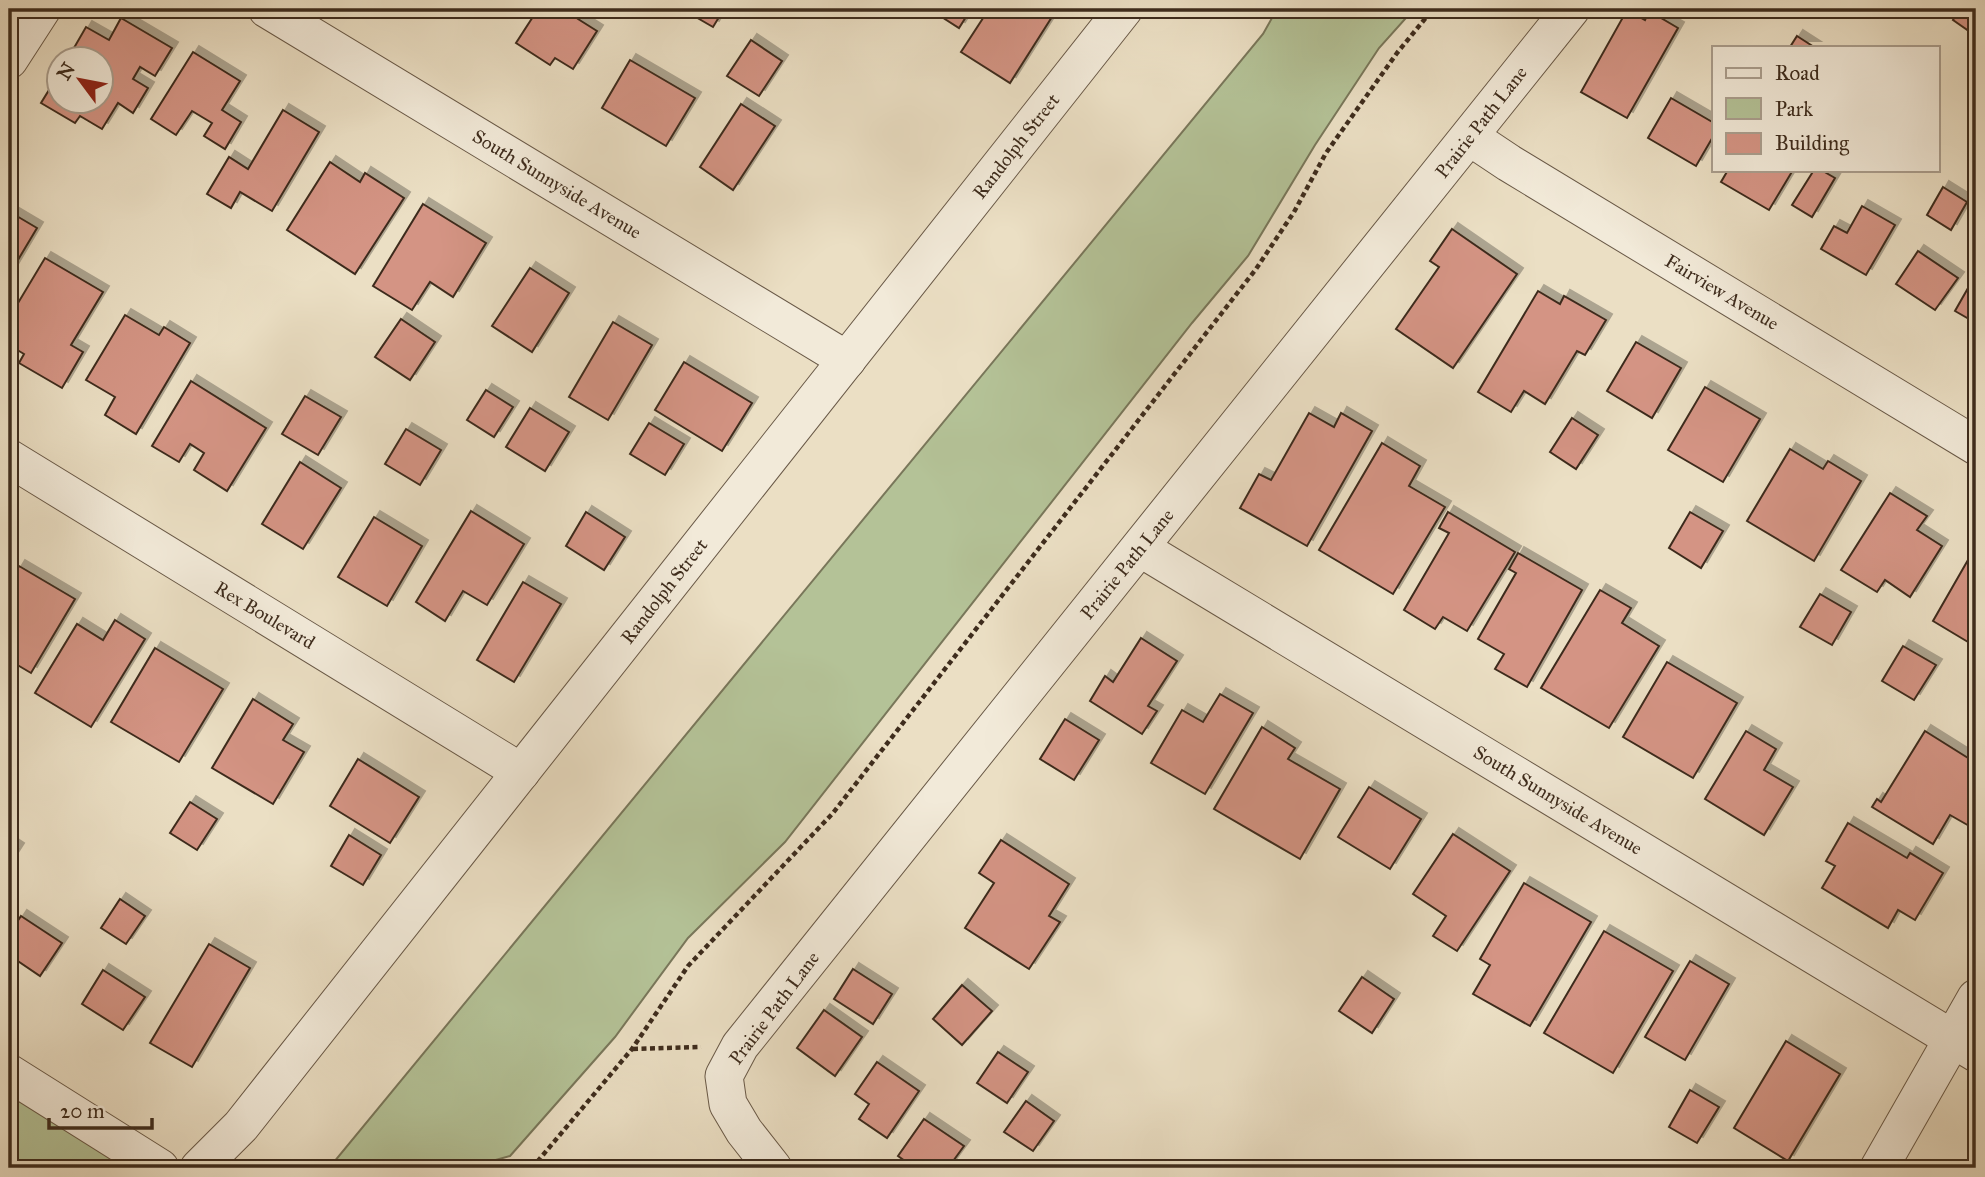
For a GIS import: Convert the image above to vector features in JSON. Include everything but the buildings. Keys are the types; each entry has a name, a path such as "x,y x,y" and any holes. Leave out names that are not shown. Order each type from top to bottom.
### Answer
{"street":[{"path":"9,60 42,9"},
{"name":"South Sunnyside Avenue","path":"267,9 847,360"},
{"name":"Randolph Street","path":"199,1168 241,1126 1124,9"},
{"name":"Prairie Path Lane","path":"773,1168 744,1131 728,1104 724,1076 740,1046 1571,9"},
{"name":"Fairview Avenue","path":"1470,137 1976,446"},
{"name":"Rex Boulevard","path":"9,458 521,772"},
{"name":"South Sunnyside Avenue","path":"1140,548 1965,1046"},
{"path":"1879,1168 1965,1046 1976,998"},
{"path":"9,1073 160,1168"}],"path":[{"path":"532,1168 632,1049 688,967 833,813 1256,269 1294,212 1326,153 1397,53 1433,9"},
{"path":"632,1049 740,1046"}],"green space":[{"path":"1277,9 1414,9 1379,48 1315,145 1248,256 1192,323 785,842 688,938 615,1037 510,1156 467,1168 329,1168 1263,34"},
{"path":"9,1086 145,1168 9,1168"}]}
